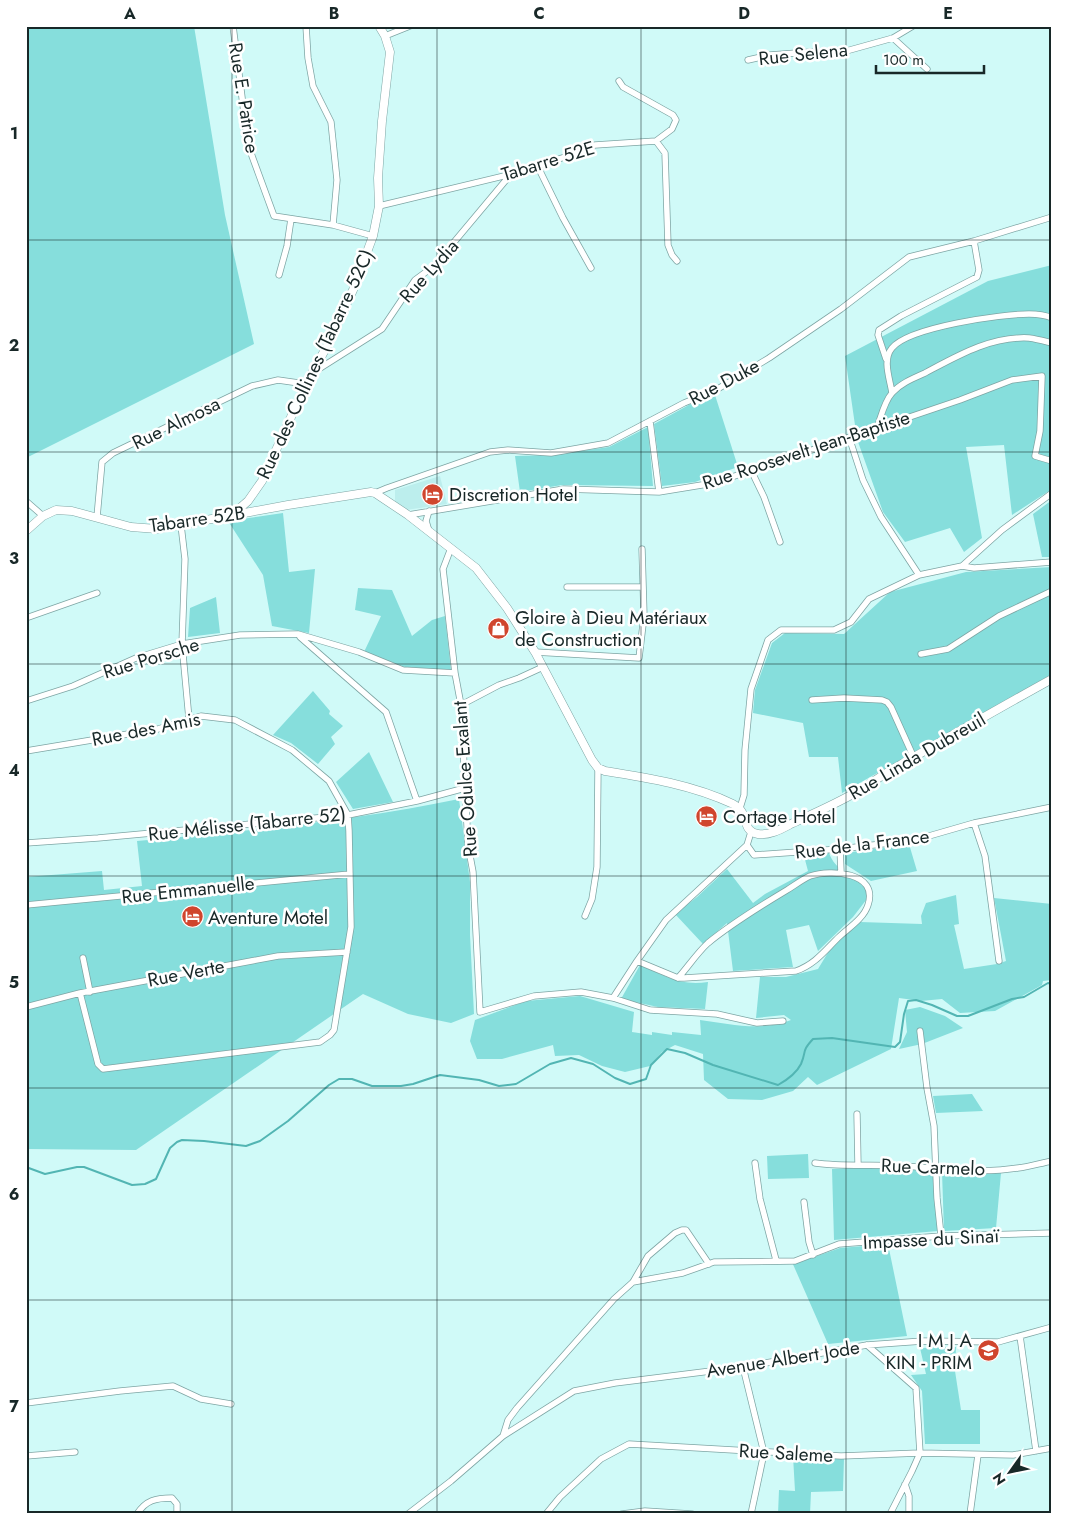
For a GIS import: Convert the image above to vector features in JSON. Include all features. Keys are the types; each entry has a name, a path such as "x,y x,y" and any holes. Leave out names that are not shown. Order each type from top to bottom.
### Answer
{"street":[{"name":"Rue E. Patrice","path":"233,26 248,145 274,216 333,225 372,236"},
{"path":"306,26 308,58 313,86 331,122 337,180 333,225"},
{"name":"Rue des Collines (Tabarre 52C)","path":"232,515 248,501 262,481 306,384 326,348 353,290 372,236 379,206 380,140 390,52 385,36 379,26"},
{"path":"385,36 410,26"},
{"name":"Rue Selena","path":"748,60 770,55 810,52 839,53 893,38 913,26"},
{"path":"893,38 927,68"},
{"path":"619,81 623,87 673,115 676,120 672,129 656,141 664,153 668,245 677,261"},
{"name":"Tabarre 52E","path":"379,206 512,174 595,145 656,141"},
{"path":"537,166 591,268"},
{"name":"Rue Lydia","path":"312,373 382,329 415,280 434,266 512,174"},
{"name":"Rue Duke","path":"375,493 490,452 508,450 551,453 608,443 684,403 716,390 769,358 841,309 909,257 974,241 1052,217"},
{"path":"279,275 290,231 291,219"},
{"path":"892,393 886,359 878,334 879,330 901,316 977,277 979,270 974,241"},
{"path":"886,359 898,342 922,331 962,322 1014,314 1031,314 1052,318"},
{"path":"877,428 892,393 905,383 964,352 995,341 1030,338 1052,343"},
{"name":"Rue Roosevelt Jean-Baptiste","path":"408,515 564,489 659,492 714,483 960,400 1012,380 1042,376 1040,430 1035,456 1052,461"},
{"name":"Rue Almosa","path":"97,517 102,462 113,454 252,386 278,380 306,384"},
{"path":"650,421 659,492"},
{"path":"849,437 863,480 878,510 919,575"},
{"path":"751,470 764,497 780,542"},
{"path":"375,493 408,515 476,568 507,608 535,652 598,768 605,771 670,782 740,808 743,812 748,829 751,832 747,845 671,914 637,960 613,998 650,1010 717,1014 757,1023 783,1021"},
{"name":"Tabarre 52B","path":"26,531 43,516 56,510 72,511 131,527 157,528 334,498 375,493"},
{"path":"962,566 1002,530 1052,493"},
{"path":"26,501 43,516"},
{"path":"429,512 426,521 429,531"},
{"path":"181,525 185,559 182,644 188,719"},
{"name":"Rue Odulce Exalant","path":"451,548 442,569 461,705 468,845 474,872 480,1012 534,996 580,992 613,998"},
{"path":"535,652 639,658 644,616 642,549"},
{"path":"740,808 744,795 745,750 750,689 768,640 781,630 834,630 851,622 869,599 919,575 962,566 974,568 1052,562"},
{"path":"567,587 643,587"},
{"path":"921,654 948,648 999,616 1052,592"},
{"path":"26,618 97,593"},
{"path":"298,634 386,712 416,801"},
{"name":"Rue Porsche","path":"26,701 73,686 136,658 182,644 240,635 298,634 359,652 403,670 455,672"},
{"path":"461,705 500,685 543,667"},
{"name":"Rue Linda Dubreuil","path":"751,832 760,835 770,834 822,810 1052,679"},
{"path":"812,700 844,698 882,700 887,702 914,758"},
{"name":"Rue des Amis","path":"26,751 158,729 201,716 235,720 292,750 329,781 348,815"},
{"path":"585,916 592,899 597,867 598,768"},
{"name":"Rue Mélisse (Tabarre 52)","path":"26,843 348,815 416,801 464,788"},
{"name":"Rue de la France","path":"747,845 754,855 840,849 915,840 974,823 1052,807"},
{"path":"80,993 98,1064 103,1068 320,1042 334,1030 351,927 348,815"},
{"path":"974,823 985,856 999,961"},
{"path":"840,849 841,872"},
{"path":"637,960 678,978 796,971 816,962 861,917 868,906 870,895 866,884 851,874 841,872 810,876 770,900 707,944 678,978"},
{"name":"Rue Emmanuelle","path":"26,905 350,874"},
{"name":"Rue Verte","path":"26,1007 80,993 278,956 347,952"},
{"path":"82,958 90,992"},
{"path":"920,1031 934,1126 941,1236"},
{"path":"857,1114 858,1166"},
{"name":"Rue Carmelo","path":"814,1163 836,1166 1017,1169 1052,1161"},
{"path":"755,1163 760,1199 776,1260"},
{"path":"804,1202 809,1242 813,1255"},
{"path":"503,1436 508,1420 516,1408 602,1311 633,1282 648,1256 669,1237 682,1230 686,1230 709,1264"},
{"name":"Impasse du Sinaï","path":"633,1282 684,1272 714,1262 795,1260 813,1255 838,1244 941,1236 1052,1233"},
{"name":"Avenue Albert Jode","path":"408,1514 451,1481 503,1436 574,1392 615,1383 743,1367 867,1345 923,1341 998,1342 1052,1326"},
{"path":"1020,1336 1036,1451"},
{"path":"867,1345 916,1388 920,1453 890,1514"},
{"path":"743,1367 764,1452 751,1514"},
{"path":"26,1403 173,1386 201,1399 231,1404"},
{"name":"Rue Saleme","path":"546,1514 560,1497 601,1459 630,1444 841,1456 920,1453 1013,1455 1052,1448"},
{"path":"26,1456 75,1452"},
{"path":"970,1514 978,1455"},
{"path":"905,1484 909,1496 909,1514"},
{"path":"137,1514 142,1505 157,1498 172,1498 177,1504 177,1514"},
{"path":"622,1514 645,1511 692,1514"}],"shaded area":[{"path":"26,26 194,26 225,215 254,344 26,458"},
{"path":"1052,265 1052,489 1012,515 1004,445 966,447 982,538 964,552 950,528 905,542 883,512 857,439 845,356 988,281"},
{"path":"715,395 738,467 695,482 662,486 654,424 698,400"},
{"path":"648,427 653,486 562,485 520,492 515,456 551,455 609,447"},
{"path":"440,476 447,504 406,510 395,502 395,490"},
{"path":"1052,500 1052,557 1042,557 1033,514"},
{"path":"283,513 289,572 315,569 309,633 272,626 263,575 228,521"},
{"path":"1052,567 1052,674 842,793 838,757 809,757 803,723 753,713 755,690 772,643 785,633 844,634 890,592 966,572"},
{"path":"358,588 392,590 412,636 432,620 445,616 451,670 405,667 364,652 381,616 355,610"},
{"path":"216,597 220,633 188,637 190,608"},
{"path":"313,691 330,711 329,714 343,726 331,737 335,744 318,764 291,743 273,735"},
{"path":"369,752 393,802 353,809 336,782"},
{"path":"459,799 470,882 470,935 474,1014 451,1023 408,1014 363,994 136,1150 26,1149 26,877 102,871 104,890 142,886 137,841 339,819"},
{"path":"909,844 917,871 871,881 845,864 845,853"},
{"path":"829,853 839,868 866,883 870,895 853,917 818,951 809,925 786,930 793,967 733,971 727,923 703,944 675,914 697,897 727,869 753,903 765,894 808,871 804,856"},
{"path":"956,895 959,924 954,925 964,969 1006,961 994,898 1052,904 1052,980 1043,981 1042,985 995,1011 960,1013 942,999 921,1001 899,998 891,1049 817,1085 808,1077 793,1091 762,1100 728,1099 704,1080 703,1054 675,1045 662,1052 650,1066 625,1072 602,1066 579,1055 555,1056 553,1045 502,1059 477,1059 470,1041 475,1020 526,1001 580,996 634,1012 632,1032 652,1035 652,1032 672,1035 672,1032 701,1035 700,1020 746,1026 780,1024 791,1020 784,1015 756,1018 760,977 786,977 818,969 835,941 860,922 922,924 921,916 926,903"},
{"path":"640,965 665,976 689,983 708,982 705,1009 658,1007 621,999"},
{"path":"920,1007 945,1016 963,1028 922,1044 899,1049 907,1032 905,1010"},
{"path":"972,1094 983,1111 936,1113 933,1096"},
{"path":"808,1154 809,1178 768,1179 767,1156"},
{"path":"878,1167 933,1170 938,1231 834,1240 832,1169"},
{"path":"942,1172 1001,1173 996,1228 944,1231"},
{"path":"888,1244 907,1336 828,1344 792,1262 840,1248"},
{"path":"956,1347 955,1371 961,1410 980,1410 980,1444 925,1444 922,1391 911,1375 926,1374 920,1348"},
{"path":"793,1456 844,1458 843,1491 811,1492 810,1514 778,1514 779,1490 795,1491"}],"waterway":[{"path":"26,1167 45,1174 84,1167 132,1185 145,1184 156,1179 170,1148 177,1142 182,1140 204,1141 246,1146 260,1141 288,1121 329,1085 339,1079 352,1079 372,1086 401,1086 440,1075 479,1080 499,1086 516,1084 550,1064 571,1058 593,1064 615,1078 630,1084 646,1079 651,1065 667,1049 685,1053 713,1065 778,1085 797,1071 806,1049 813,1039 832,1038 895,1047 900,1042 908,1001 916,1000 957,1016 968,1016 1012,999 1024,997 1048,983 1052,984"}],"place":[{"name":"Discretion Hotel","path":"433,494"},
{"name":"Gloire à Dieu Matériaux de Construction","path":"499,628"},
{"name":"Cortage Hotel","path":"707,816"},
{"name":"Aventure Motel","path":"192,917"},
{"name":"I M J A KIN - PRIM","path":"988,1351"}]}
